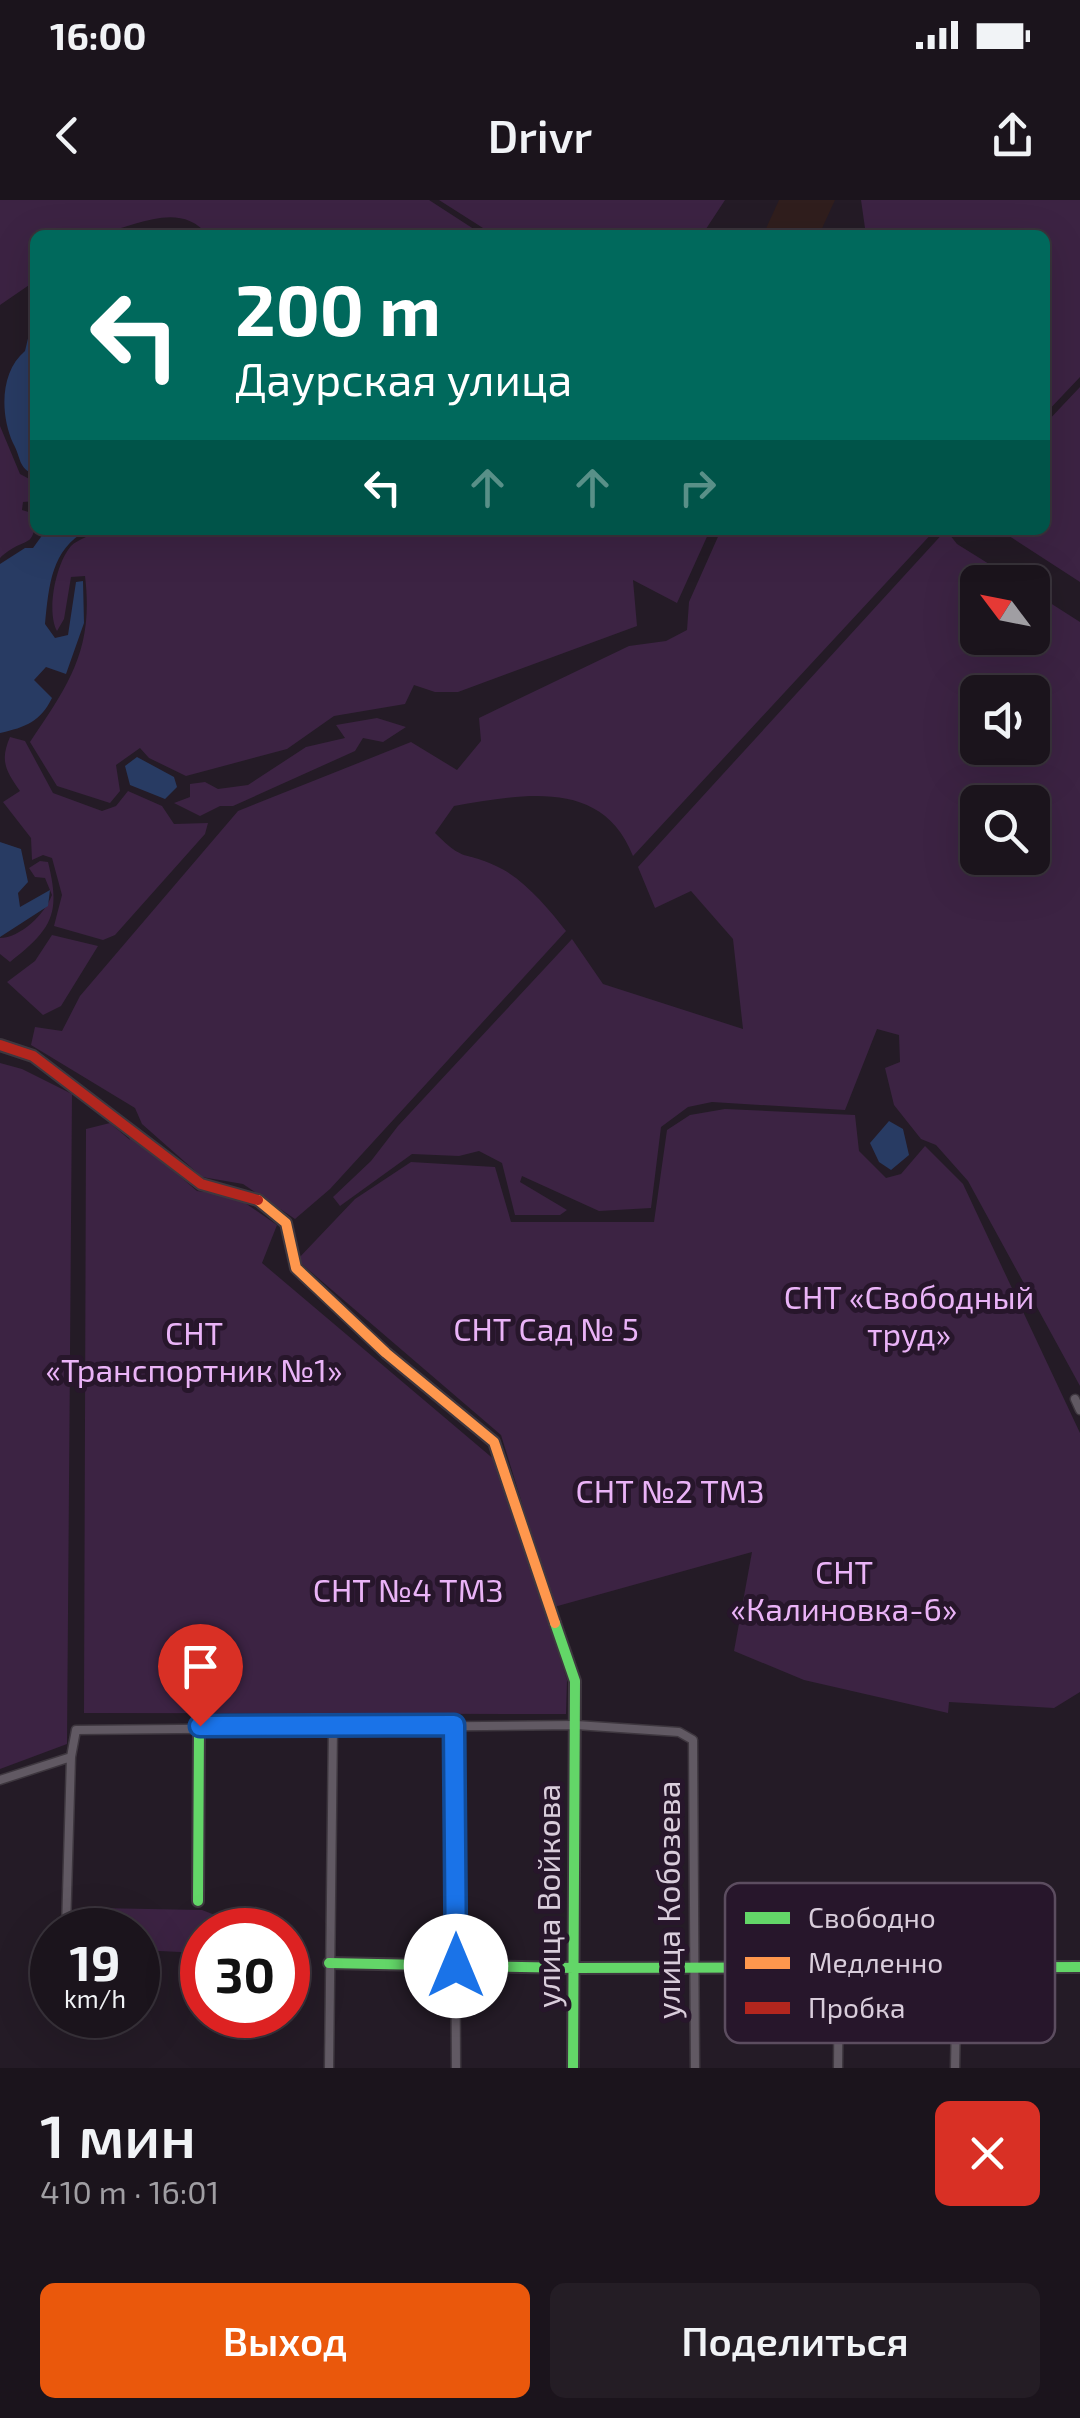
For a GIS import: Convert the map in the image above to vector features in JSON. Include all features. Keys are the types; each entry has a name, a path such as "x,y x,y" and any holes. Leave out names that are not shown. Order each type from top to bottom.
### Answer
{"street":[{"name":"улица Войкова","path":"0,1045 33,1056 201,1184 253,1196 286,1223 296,1268 386,1352 494,1442 574,1681 573,2068"},
{"path":"1074,1399 1080,1410"},
{"path":"454,1725 456,2068"},
{"path":"67,1908 71,1757 76,1730 576,1725"},
{"name":"улица Кобозева","path":"576,1725 687,1735 693,1740 695,2068"},
{"path":"198,1901 200,1726"},
{"path":"329,2068 332,1726"},
{"path":"0,1780 71,1757"},
{"path":"329,1964 574,1968 725,1965"},
{"path":"1055,1967 1080,1967"},
{"path":"838,2043 838,2068"},
{"path":"955,2043 955,2068"}],"shaded area":[{"path":"779,200 835,200 821,230 765,230"}],"green space":[{"path":"0,200 429,200 475,230 202,230 184,219 171,217 113,230 30,230 30,284 0,305"},
{"path":"439,200 725,200 705,230 486,230"},
{"path":"861,200 1080,200 1080,377 1050,409 1050,230 865,230"},
{"path":"1080,387 1080,582 1008,535 1050,535 1050,419"},
{"path":"0,426 20,474 30,479 30,501 23,502 22,510 30,512 32,535 0,558"},
{"path":"88,535 708,535 677,603 633,580 637,626 458,692 435,692 414,685 405,704 334,716 287,749 186,776 149,758 140,748 116,765 120,791 110,803 57,786 30,742 67,683 82,645 87,602 85,576 71,577 64,619 57,631 52,612 57,575 77,541"},
{"path":"719,535 930,535 633,856 619,831 601,813 580,803 532,796 454,806 435,833 459,853 485,861 516,878 566,931 330,1189 295,1219 243,1184 202,1177 142,1124 135,1108 31,1045 35,1027 62,1031 80,996 238,811 411,742 457,770 481,741 479,718 629,646 666,641 687,630 689,602"},
{"path":"941,535 950,535 957,544 991,565 960,565 960,655 1050,655 1050,603 1080,622 1080,1386 968,1181 936,1145 921,1139 894,1105 885,1068 900,1062 899,1035 877,1029 845,1110 712,1102 688,1107 661,1127 651,1208 599,1211 522,1176 520,1182 567,1210 560,1215 515,1215 502,1163 479,1151 459,1156 412,1154 340,1206 333,1197 371,1161 398,1126 572,939 603,984 743,1029 733,939 691,891 655,908 638,867"},
{"path":"377,718 406,727 383,742 363,738 355,751 233,806 220,806 200,816 174,803 190,797 190,784 205,782 218,789 248,785 306,747 345,738 336,725"},
{"path":"10,737 25,741 53,793 102,811 116,806 128,791 162,806 174,824 208,823 205,834 115,935 103,940 54,926 62,895 52,858 43,855 32,860 31,838 3,802 20,791 6,765"},
{"path":"40,861 48,862 52,880 53,908 50,919 35,940 10,962 0,954 0,938 31,924 52,895 45,878 35,877 29,868"},
{"path":"52,935 98,946 61,1006 43,1015 7,982 35,961"},
{"path":"0,1063 22,1069 72,1094 67,1744 0,1769"},
{"path":"725,1109 855,1115 859,1151 886,1178 901,1174 925,1146 963,1184 1080,1433 1080,1692 1054,1708 949,1702 948,1713 804,1680 734,1651 752,1552 554,1607 501,1435 297,1260 355,1199 411,1162 495,1167 511,1222 654,1222 667,1130 690,1115"},
{"path":"110,1123 130,1140 126,1130 197,1191 235,1196 277,1225 262,1263 496,1461 567,1680 566,1714 84,1713 86,1129"},
{"path":"160,1909 180,1910 180,1952 160,1951"}],"water":[{"path":"30,330 30,472 21,462 9,432 4,407 11,370 25,351"},
{"path":"42,535 80,535 66,548 54,570 45,624 55,638 68,635 76,582 83,581 84,623 66,674 46,667 34,680 52,698 42,713 25,726 0,733 0,564 25,548 33,548"},
{"path":"137,757 174,777 177,787 165,799 130,785 125,766"},
{"path":"0,842 21,849 28,882 18,893 20,907 50,890 48,906 0,937"},
{"path":"889,1121 903,1129 909,1155 891,1170 879,1162 870,1143"}],"traffic: fast":[{"path":"555,1623 575,1681 573,2068"},
{"path":"198,1901 199,1726"},
{"path":"329,1963 725,1968"},
{"path":"1055,1967 1080,1967"}],"traffic: slow":[{"path":"258,1200 286,1223 296,1268 386,1353 494,1442 555,1623"}],"traffic: jam":[{"path":"0,1045 33,1056 201,1184 258,1200"}],"route":[{"path":"200,1726 454,1725 456,1966"}],"park label":[{"name":"СНТ «Свободный труд»","path":"909,1316"},
{"name":"СНТ Сад № 5","path":"546,1330"},
{"name":"СНТ «Транспортник №1»","path":"194,1352"},
{"name":"СНТ №2 ТМЗ","path":"670,1492"},
{"name":"СНТ №4 ТМЗ","path":"408,1591"},
{"name":"СНТ «Калиновка-6»","path":"844,1592"}]}
